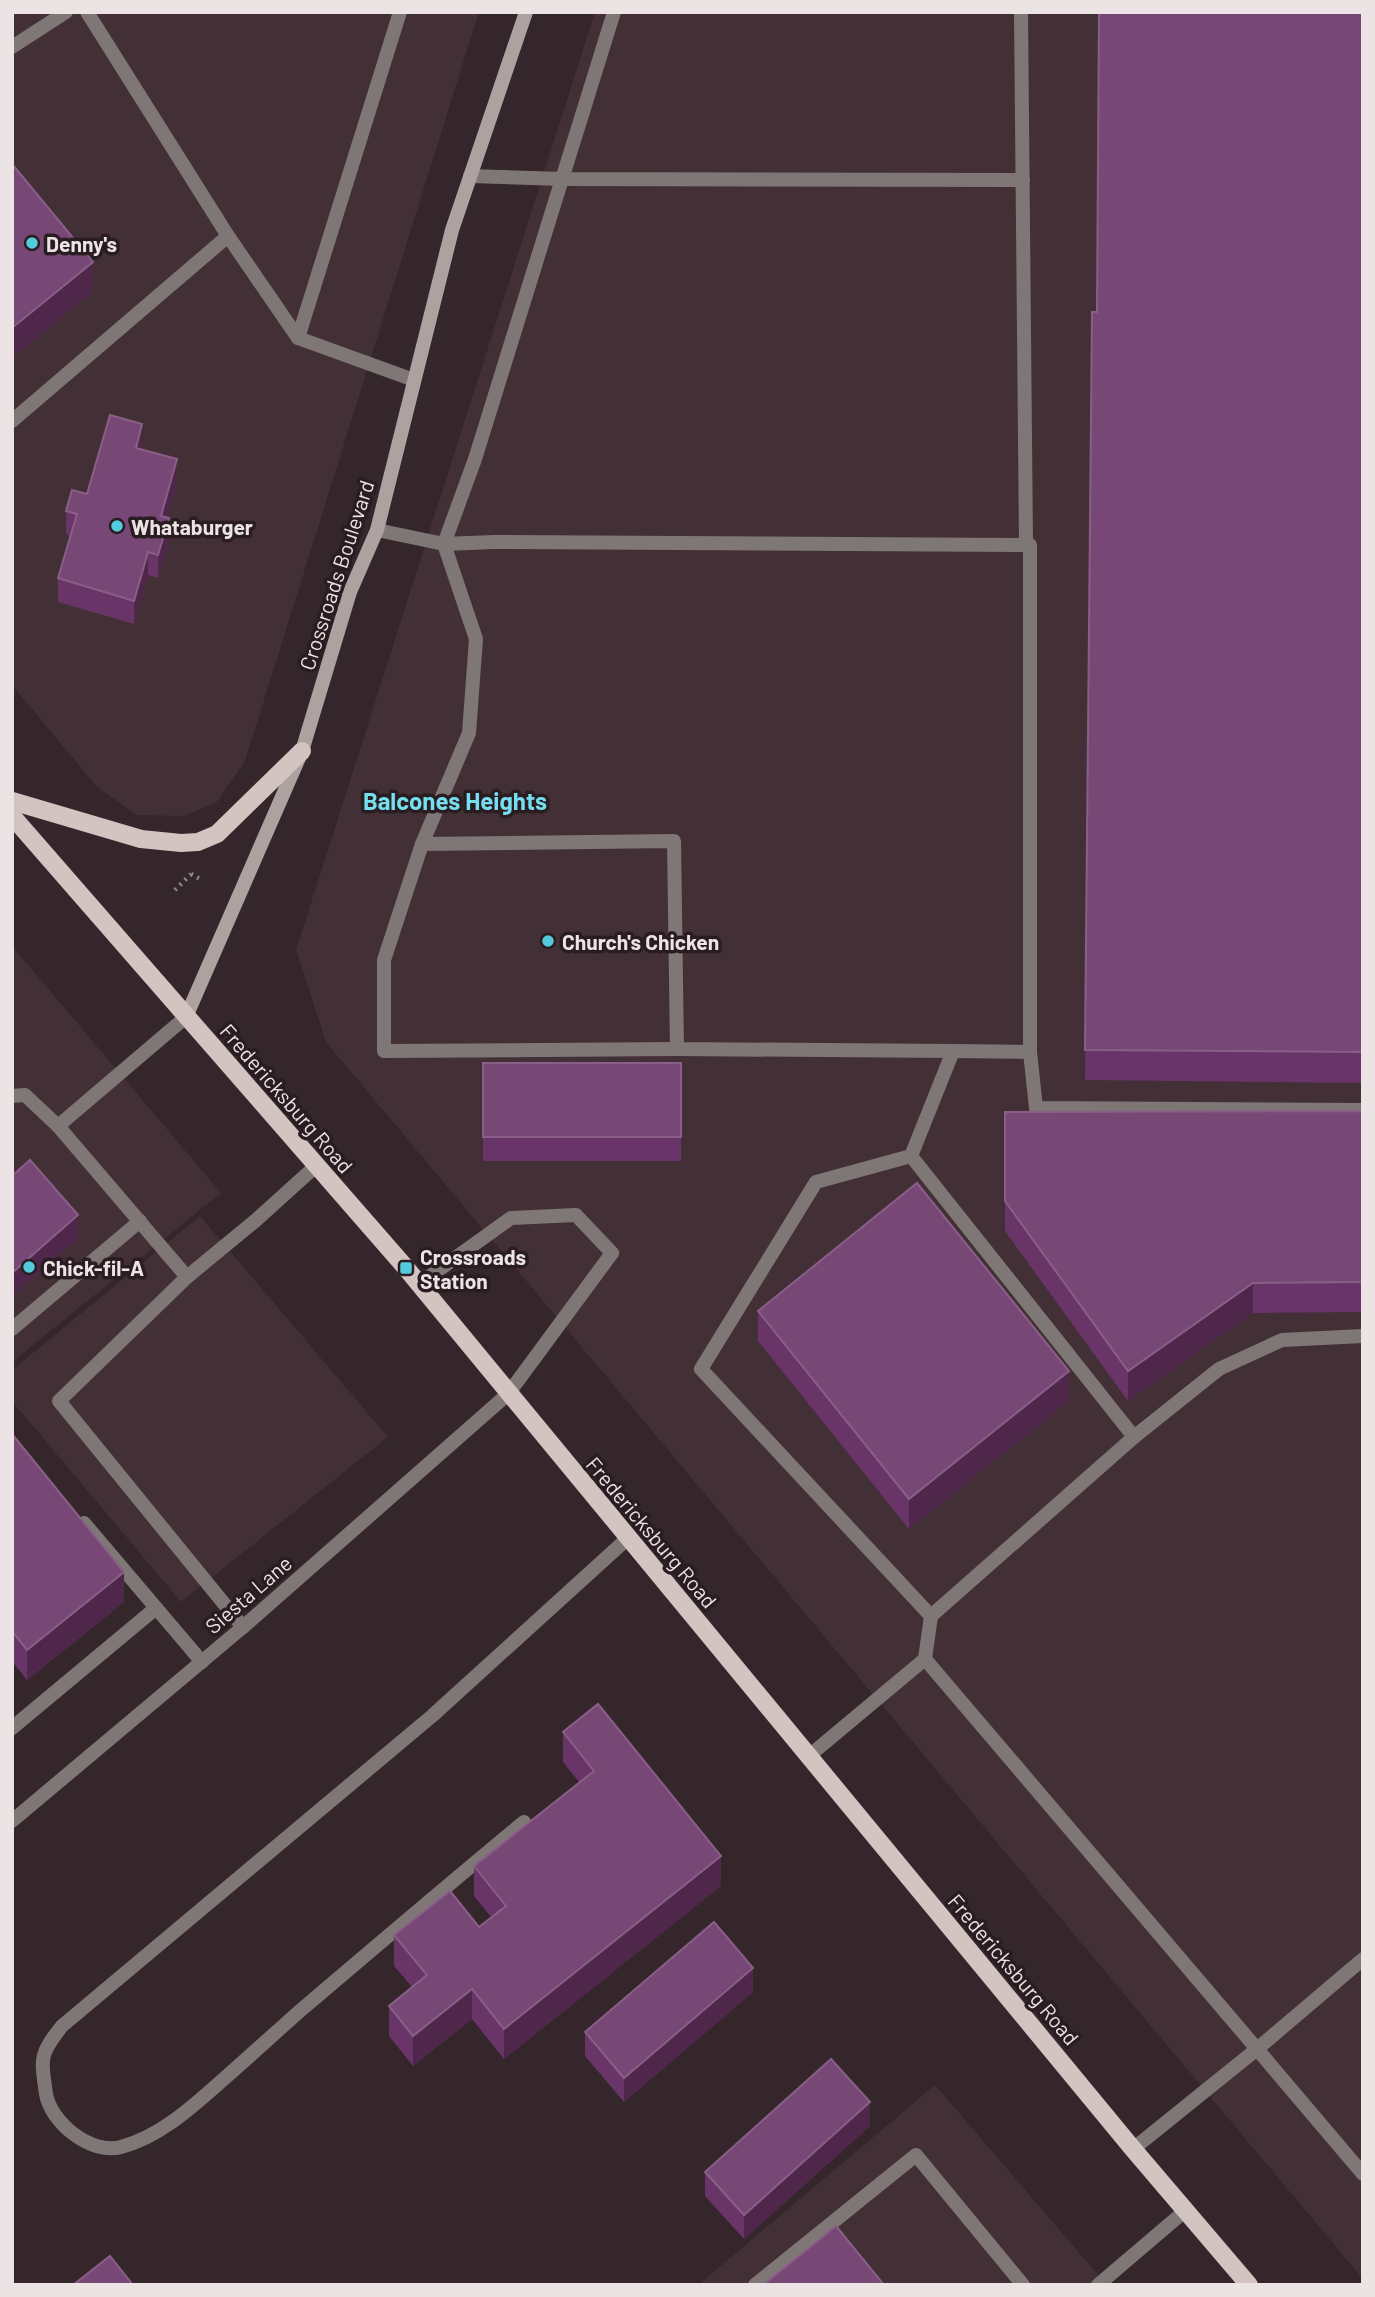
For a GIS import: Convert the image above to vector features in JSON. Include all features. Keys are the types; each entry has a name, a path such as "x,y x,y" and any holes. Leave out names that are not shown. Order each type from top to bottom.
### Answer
{"main road":[{"path":"12,801 141,839 198,842 217,834 302,751"},
{"name":"Fredericksburg Road","path":"12,816 419,1284 1133,2149 1249,2285"}],"street":[{"path":"12,47 66,12"},
{"path":"87,12 228,236 298,338 414,380"},
{"path":"298,338 400,12"},
{"name":"Crossroads Boulevard","path":"186,1017 302,751 350,592 377,530 452,230 526,12"},
{"path":"614,12 475,459 444,544 476,639 469,733 422,844 384,960 384,1051 677,1049 1030,1052"},
{"path":"1021,12 1026,545"},
{"path":"470,176 563,179 1023,180"},
{"path":"12,421 228,236"},
{"path":"377,530 444,544 521,542 1030,545 1030,1052 1036,1108 1363,1110"},
{"path":"422,844 674,841 677,1049"},
{"path":"58,1126 186,1017"},
{"path":"911,1156 953,1051"},
{"path":"12,1096 25,1095 58,1126 187,1277"},
{"path":"911,1156 1134,1437"},
{"path":"911,1156 816,1182 701,1369 931,1616"},
{"path":"243,1628 59,1401 187,1277 317,1166"},
{"name":"Siesta Lane","path":"12,1821 243,1628 508,1394 612,1253 576,1215 511,1218 419,1284"},
{"path":"12,1329 140,1221"},
{"path":"809,1756 925,1659 931,1616 1134,1437 1219,1369 1282,1340 1363,1336"},
{"path":"76,1514 202,1662"},
{"path":"524,1822 182,2116 147,2137 119,2148 99,2148 67,2130 47,2102 42,2067 46,2047 62,2026 432,1716 628,1538"},
{"path":"12,1728 156,1608"},
{"path":"925,1659 1363,2174"},
{"path":"1133,2149 1363,1959"},
{"path":"755,2285 916,2155 1023,2285"},
{"path":"1098,2285 1186,2210"}],"path":[{"path":"191,874 202,880"}],"shaded area":[{"path":"12,12 479,12 245,761 217,802 184,816 137,815 97,787 12,685"},
{"path":"595,12 1363,12 1363,2279 326,1042 296,950"},
{"path":"12,946 221,1193 12,1362"},
{"path":"200,1216 388,1437 181,1602 12,1401 12,1370"},
{"path":"935,2085 1107,2285 698,2285"}],"building":[{"path":"1099,12 1363,12 1363,1052 1085,1050 1092,312 1097,312"},
{"name":"Denny's","path":"12,164 93,262 12,328"},
{"name":"Whataburger","path":"110,415 142,424 136,448 177,459 161,516 169,518 158,555 148,552 134,601 58,578 77,514 66,511 72,490 87,494"},
{"path":"483,1063 681,1063 681,1137 483,1137"},
{"path":"1363,1111 1363,1282 1253,1283 1128,1371 1005,1201 1005,1112"},
{"name":"Chick-fil-A","path":"30,1160 78,1215 12,1273 12,1176"},
{"path":"917,1183 1069,1371 909,1499 758,1311"},
{"path":"12,1434 124,1572 27,1650 12,1631"},
{"path":"598,1704 721,1856 504,2029 472,1989 413,2036 389,2006 427,1975 394,1935 450,1891 479,1927 506,1906 474,1866 594,1771 563,1732"},
{"path":"714,1922 753,1968 624,2078 585,2032"},
{"path":"831,2059 870,2102 744,2215 705,2172"},
{"path":"836,2226 884,2285 763,2285"},
{"path":"110,2256 133,2285 73,2285"}],"place":[{"name":"Denny's","path":"32,243"},
{"name":"Whataburger","path":"117,526"},
{"name":"Church's Chicken","path":"548,941"},
{"name":"Chick-fil-A","path":"29,1267"},
{"name":"Crossroads Station","path":"406,1268"}],"district":[{"name":"Balcones Heights","path":"455,800"}]}
